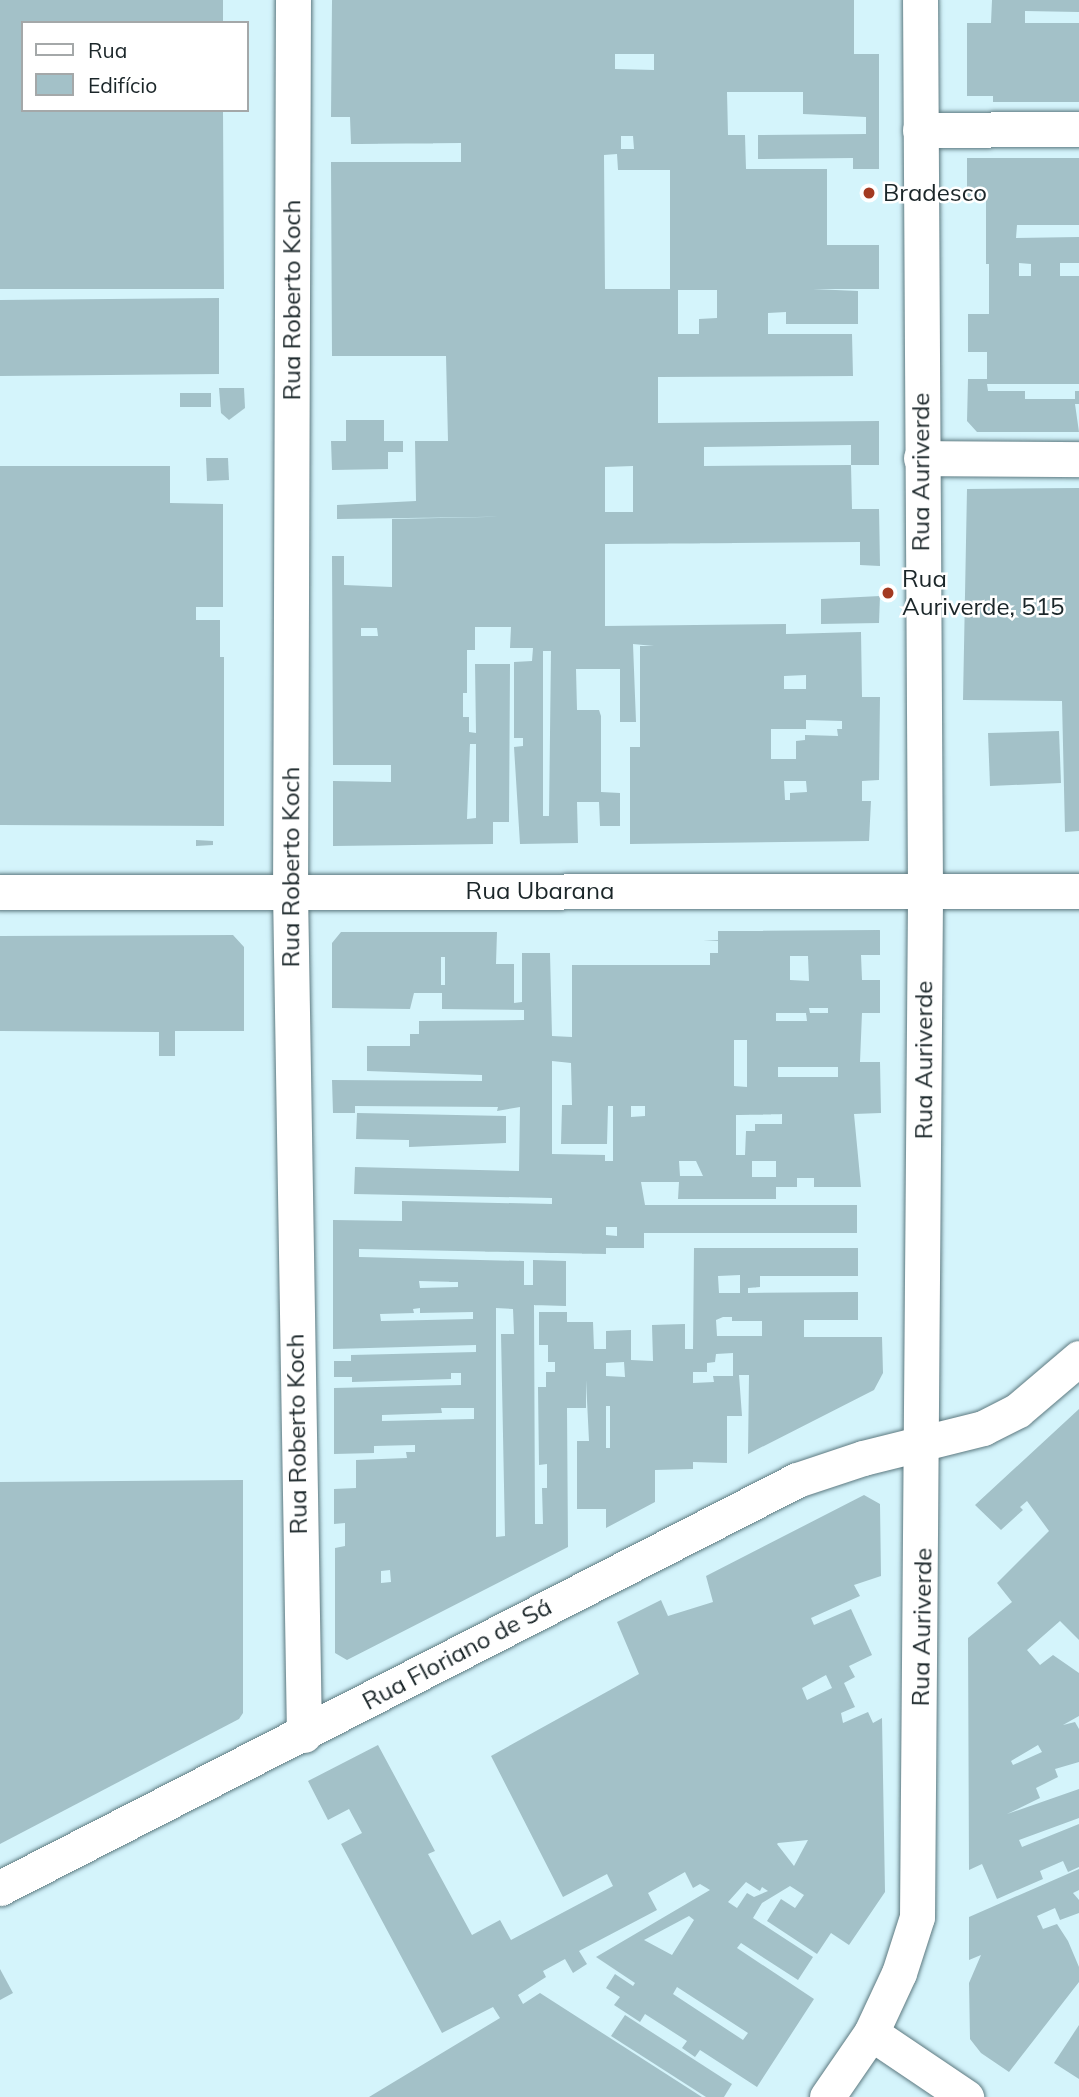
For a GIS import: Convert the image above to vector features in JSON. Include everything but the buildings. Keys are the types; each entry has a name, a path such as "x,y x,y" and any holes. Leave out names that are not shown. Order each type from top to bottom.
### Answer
{"street":[{"name":"Rua Roberto Koch","path":"293,0 290,891 304,1735"},
{"name":"Rua Auriverde","path":"827,2097 871,2033 899,1973 918,1917 925,890 920,0"},
{"path":"920,130 1079,129"},
{"path":"921,458 1079,459"},
{"name":"Rua Ubarana","path":"0,892 1079,891"},
{"name":"Rua Floriano de Sá","path":"0,1888 304,1735 785,1486 863,1458 983,1428 1018,1410 1079,1358"},
{"path":"871,2033 965,2097"}],"place":[{"name":"Bradesco","path":"869,193"},
{"name":"Rua Auriverde, 515","path":"888,593"}]}
